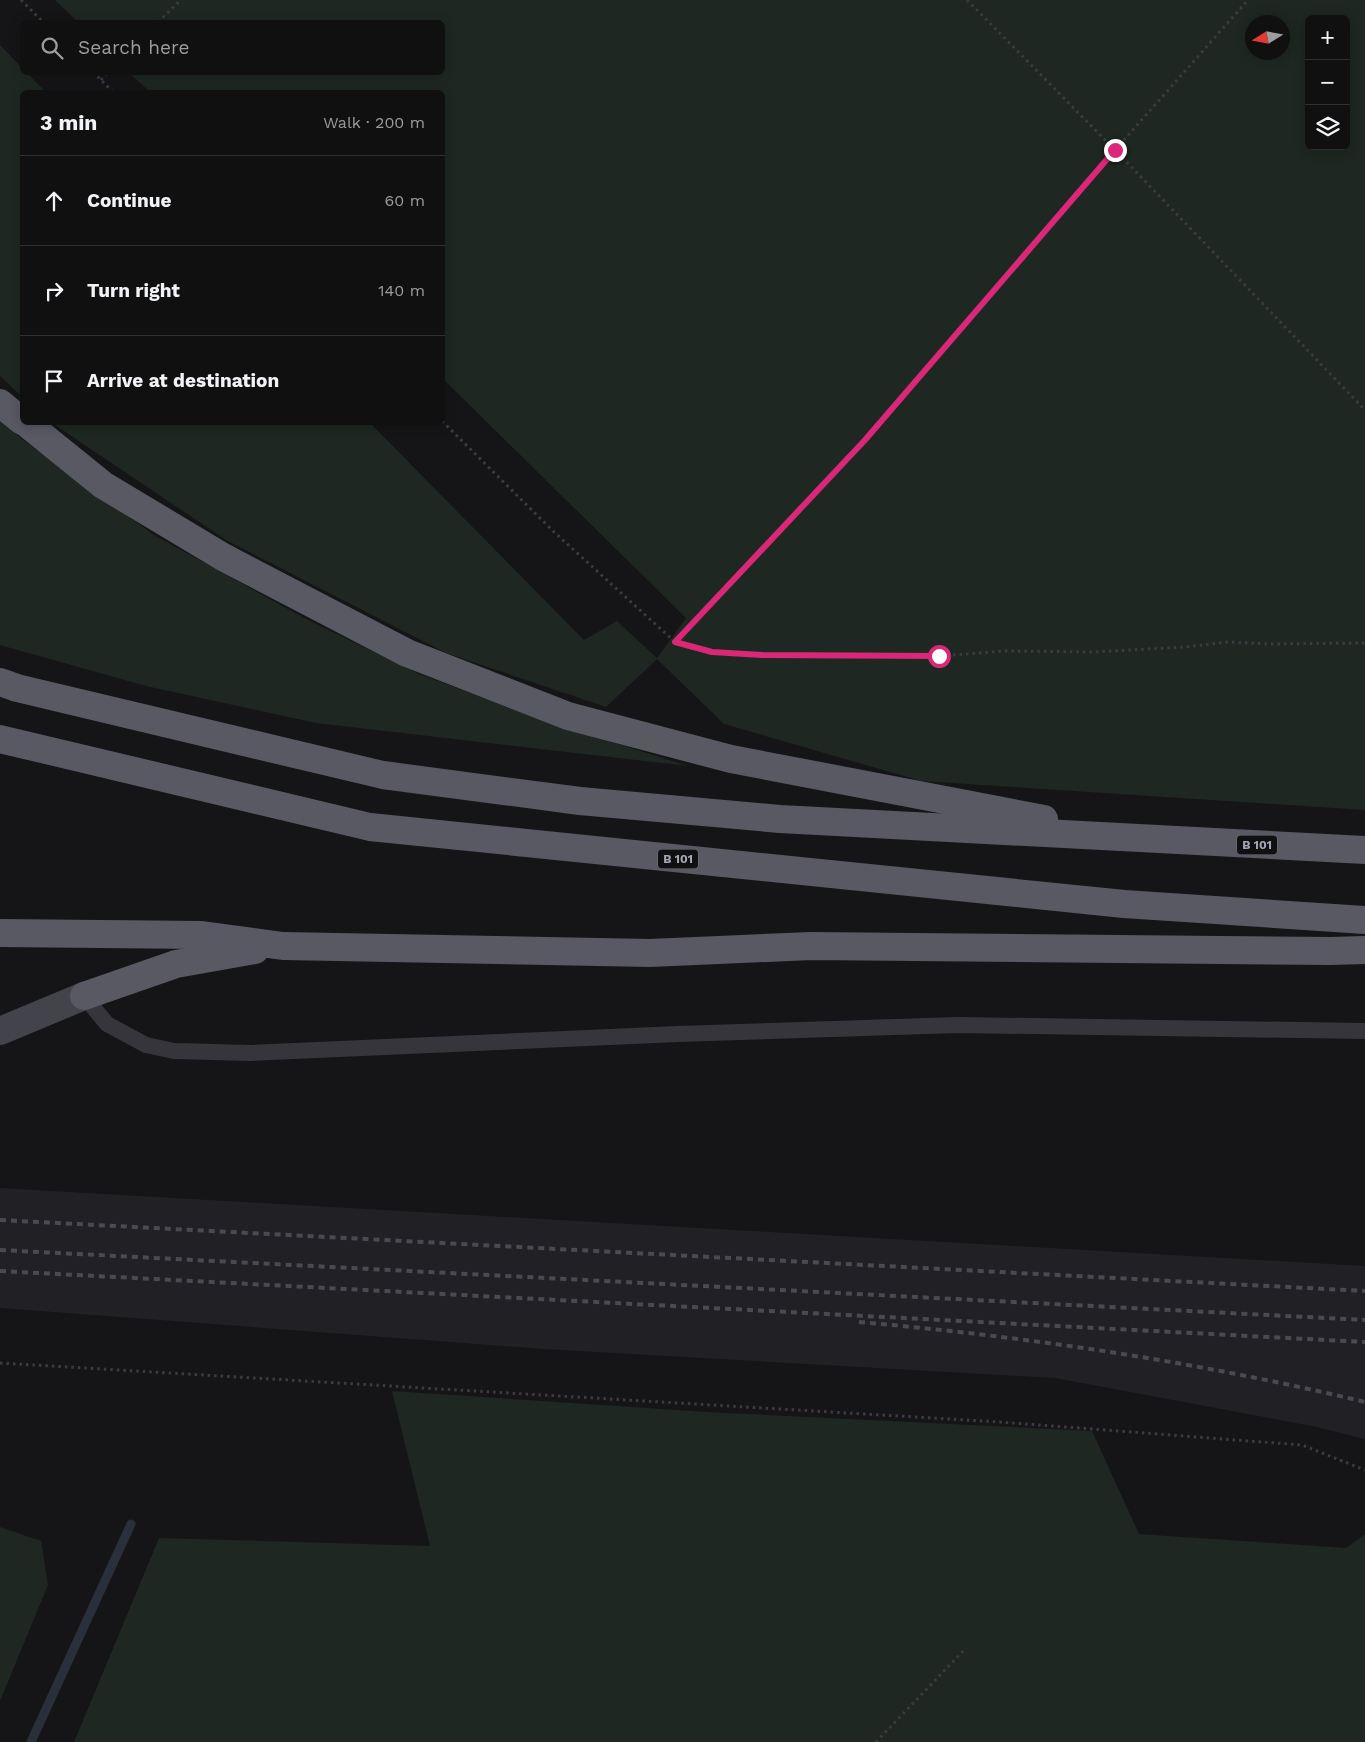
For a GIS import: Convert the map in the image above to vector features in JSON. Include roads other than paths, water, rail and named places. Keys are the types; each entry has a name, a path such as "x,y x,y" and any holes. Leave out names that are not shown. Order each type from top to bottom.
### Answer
{"highway":[{"path":"0,403 20,419"},
{"path":"28,425 103,485 223,557 407,653 568,716 730,759 1148,839"},
{"name":"B 101","path":"0,682 17,688 383,775 580,801 780,819 1365,850"},
{"name":"B 101","path":"0,740 370,827 1124,904 1365,920"},
{"path":"0,933 202,935 283,946 650,953 811,946 1365,950"},
{"path":"84,996 176,964 283,946"}],"main road":[{"path":"0,1032 84,996"}],"lane":[{"path":"84,996 107,1024 146,1045 174,1052 252,1053 659,1035 958,1025 1365,1031"}],"waterway":[{"path":"31,1742 131,1524"}],"railway":[{"path":"0,1220 1365,1291"},
{"path":"0,1250 1365,1320"},
{"path":"0,1271 1365,1342"},
{"path":"859,1322 987,1335 1114,1353 1240,1375 1365,1402"}]}
